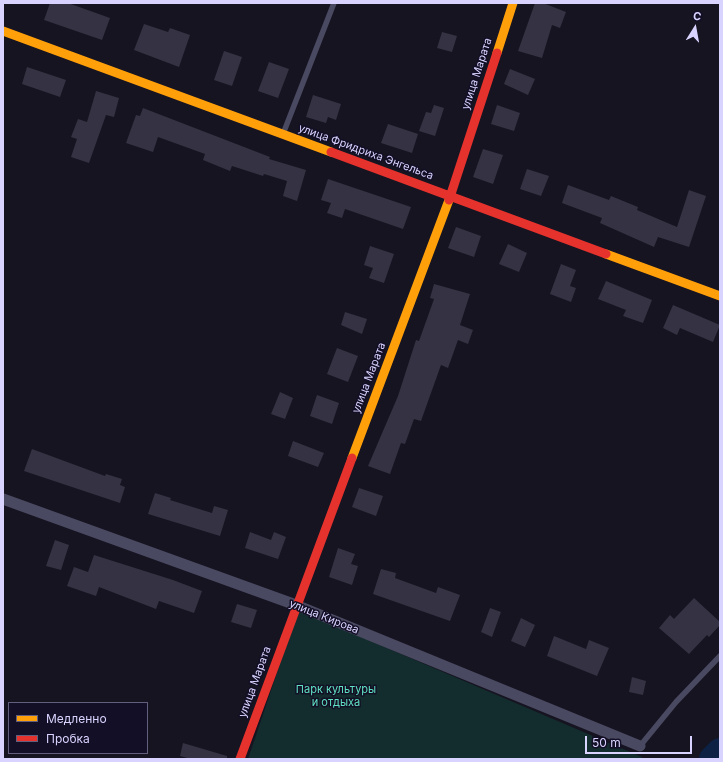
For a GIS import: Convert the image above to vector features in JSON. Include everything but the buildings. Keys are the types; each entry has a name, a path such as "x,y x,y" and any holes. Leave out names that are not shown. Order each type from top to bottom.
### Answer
{"street":[{"name":"улица Марата","path":"240,759 296,605 451,196 512,3"},
{"name":"улица Фридриха Энгельса","path":"3,31 720,296"},
{"name":"улица Кирова","path":"3,499 296,605 640,746"}],"lane":[{"path":"283,134 334,3"},
{"path":"640,746 676,702 720,656"}],"green space":[{"name":"Парк культуры и отдыха","path":"298,610 642,757 641,759 248,759"}],"waterway":[{"path":"712,759 720,751"}],"traffic: slow":[{"path":"497,53 513,3"},
{"path":"3,31 331,152"},
{"path":"352,458 449,200"},
{"path":"606,254 720,296"}],"traffic: jam":[{"path":"449,200 497,53"},
{"path":"331,152 606,254"},
{"path":"240,759 352,458"}]}
